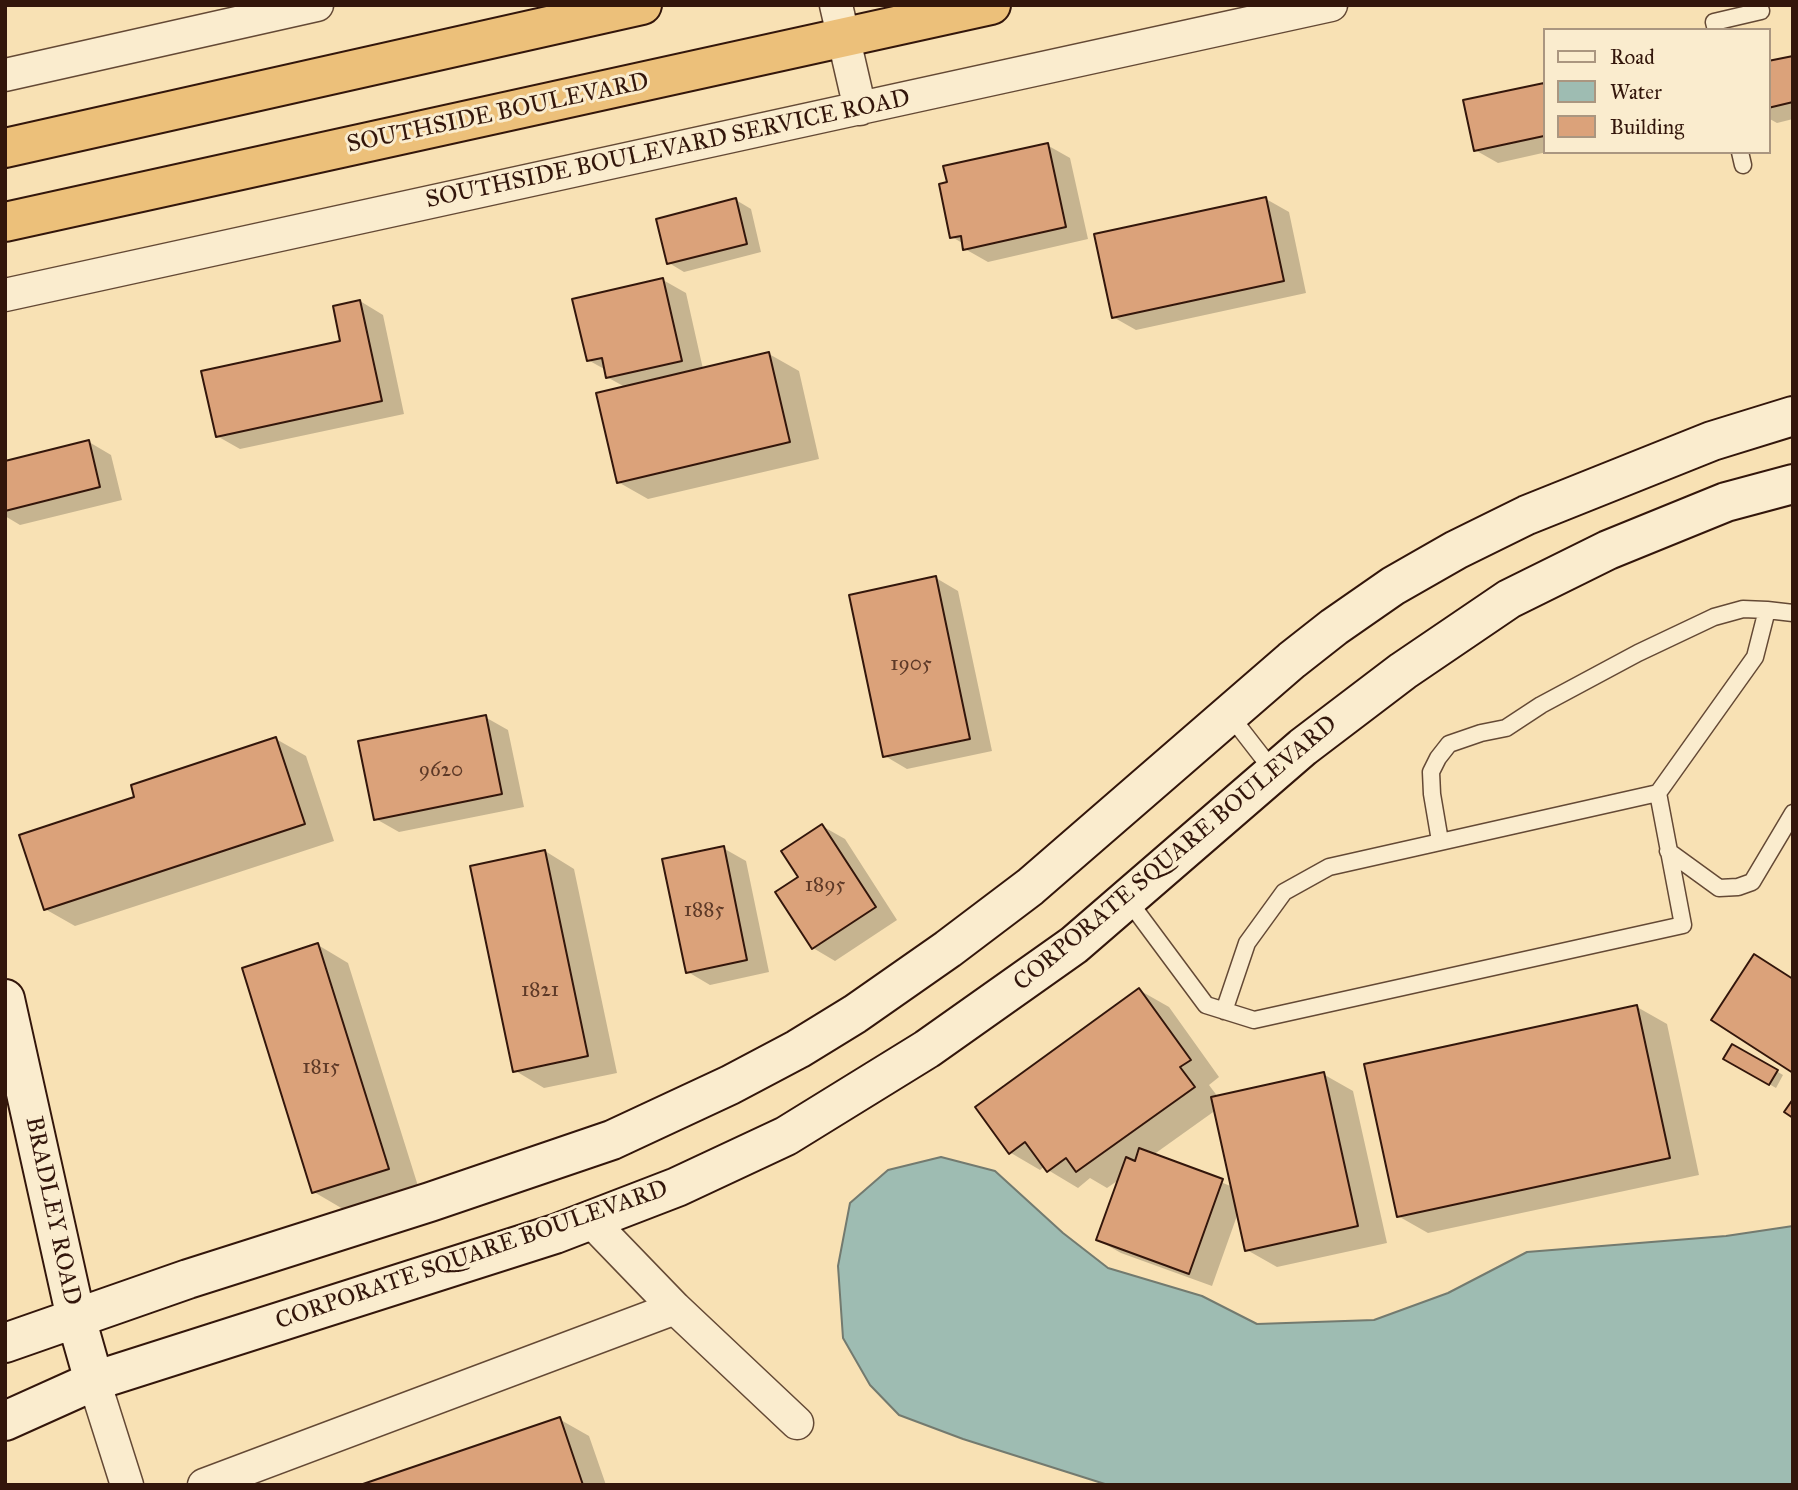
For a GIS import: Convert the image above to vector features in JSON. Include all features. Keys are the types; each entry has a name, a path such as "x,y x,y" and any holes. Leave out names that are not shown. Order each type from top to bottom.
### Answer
{"highway":[{"path":"5,148 642,5"},
{"name":"SOUTHSIDE BOULEVARD","path":"5,222 840,22 991,5"}],"street":[{"path":"5,75 317,5"},
{"name":"SOUTHSIDE BOULEVARD SERVICE ROAD","path":"5,295 1331,5"},
{"path":"840,22 860,109"},
{"path":"5,1343 612,1140 730,1085 855,1014 948,949 1030,887 1229,714 1334,627 1393,586 1456,550 1527,515 1712,440 1793,416"},
{"name":"CORPORATE SQUARE BOULEVARD","path":"5,1421 94,1381 323,1310 590,1220 677,1186 786,1136 927,1049 1074,945 1303,747 1403,671 1509,600 1608,550 1726,502 1793,484"},
{"name":"BRADLEY ROAD","path":"5,999 76,1318 94,1381"},
{"path":"590,1220 675,1308 797,1423"},
{"path":"204,1485 675,1308"},
{"path":"94,1381 127,1485"}],"lane":[{"path":"1716,28 1714,22 1761,12 1759,5"},
{"path":"1440,841 1431,772 1449,744 1506,728 1589,679 1714,617 1743,609 1793,613"},
{"path":"1224,1011 1247,943 1284,891 1329,867 1658,793 1755,657 1767,610"},
{"path":"1229,714 1275,772"},
{"path":"1128,900 1206,1005 1254,1020 1683,925 1658,793"},
{"path":"1668,851 1719,888 1738,887 1752,882 1793,813"}],"water":[{"path":"941,1157 995,1171 1063,1233 1108,1268 1202,1296 1257,1324 1374,1320 1448,1293 1527,1252 1726,1236 1793,1226 1793,1485 1108,1485 963,1439 899,1415 870,1385 843,1338 838,1266 850,1203 888,1170"}],"building":[{"path":"1793,56 1793,102 1770,108 1770,61"},
{"path":"1542,83 1542,136 1474,151 1463,100"},
{"path":"1048,143 1066,227 963,250 961,236 950,238 939,184 947,182 943,166"},
{"path":"1266,197 1284,281 1112,318 1094,234"},
{"path":"736,198 747,244 667,264 656,219"},
{"path":"663,278 682,361 606,378 602,358 587,361 572,299"},
{"path":"360,300 382,401 216,437 201,371 340,341 333,306"},
{"path":"769,352 790,442 617,483 596,393"},
{"path":"89,440 100,487 5,511 5,461"},
{"path":"936,576 970,739 883,757 849,595"},
{"path":"486,715 502,794 374,820 358,741"},
{"path":"276,737 305,824 44,910 19,835 134,797 131,785"},
{"path":"822,824 876,907 812,949 775,892 798,877 781,851"},
{"path":"724,846 747,960 686,973 662,859"},
{"path":"545,850 588,1056 513,1072 470,866"},
{"path":"318,943 389,1169 312,1193 242,968"},
{"path":"1754,954 1793,979 1793,1073 1711,1020"},
{"path":"1139,988 1191,1060 1180,1067 1195,1087 1076,1172 1066,1158 1047,1172 1025,1142 1009,1154 975,1107"},
{"path":"1637,1005 1670,1158 1397,1217 1364,1064"},
{"path":"1732,1044 1778,1070 1769,1085 1723,1059"},
{"path":"1324,1072 1358,1226 1245,1251 1211,1097"},
{"path":"1793,1099 1793,1118 1784,1112"},
{"path":"1139,1148 1223,1179 1189,1274 1096,1240 1126,1157 1135,1161"},
{"path":"560,1417 583,1485 360,1485"}]}
